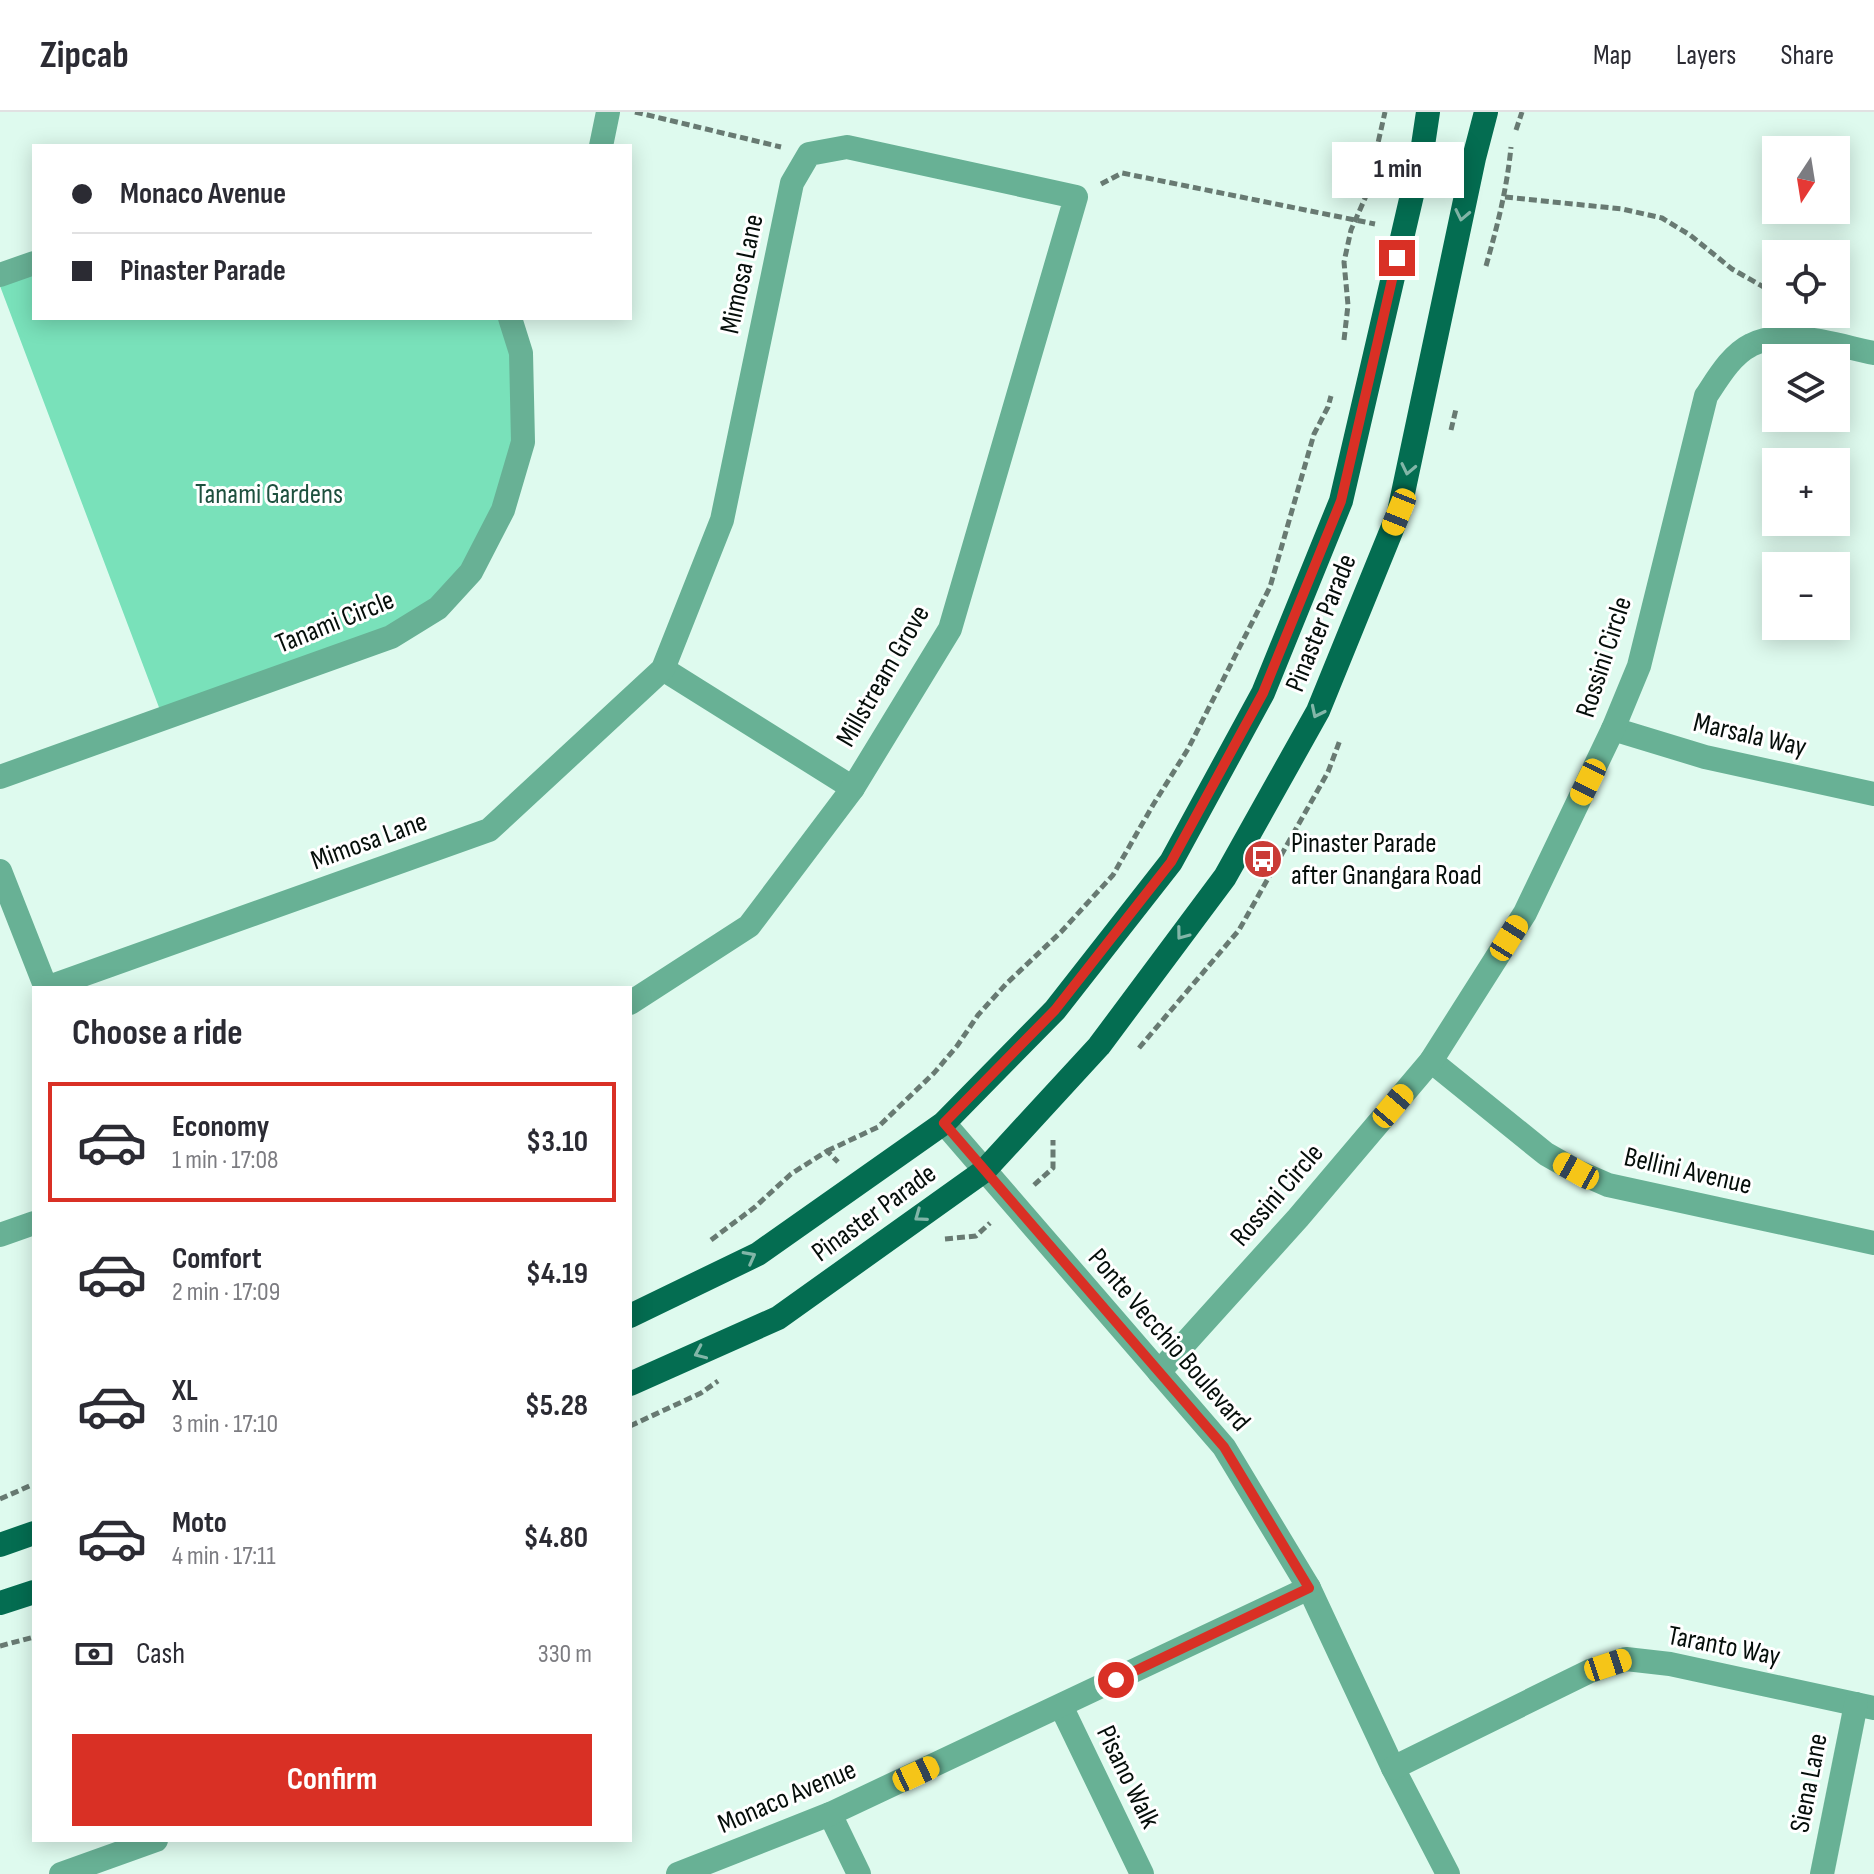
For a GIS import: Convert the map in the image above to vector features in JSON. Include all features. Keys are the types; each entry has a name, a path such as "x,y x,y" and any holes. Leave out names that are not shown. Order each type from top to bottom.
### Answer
{"main road":[{"name":"Pinaster Parade","path":"632,1315 758,1254 944,1123 1055,1010 1171,862 1263,693 1341,501 1422,152 1428,112"},
{"name":"Pinaster Parade","path":"632,1383 778,1318 984,1171 1099,1046 1225,877 1318,711 1399,512 1486,112"},
{"path":"0,1545 32,1534"},
{"path":"0,1603 32,1593"}],"street":[{"path":"601,144 608,112"},
{"path":"809,154 847,147 1076,197"},
{"name":"Mimosa Lane","path":"52,986 489,830 663,669 722,520 792,183 809,154"},
{"name":"Millstream Grove","path":"632,1002 749,926 853,788 950,629 1076,197"},
{"path":"0,275 32,264"},
{"name":"Tanami Circle","path":"0,777 391,637 438,608 471,572 503,510 523,442 521,353 511,320"},
{"name":"Rossini Circle","path":"1159,1372 1298,1218 1431,1061 1525,913 1613,729 1639,666 1706,396 1719,376 1750,345 1766,339 1793,337 1874,353"},
{"path":"663,669 853,788"},
{"name":"Marsala Way","path":"1613,729 1705,757 1874,794"},
{"path":"0,871 45,986"},
{"name":"Bellini Avenue","path":"1431,1061 1546,1154 1608,1185 1874,1243"},
{"name":"Ponte Vecchio Boulevard","path":"944,1123 1224,1447 1309,1588 1393,1768 1448,1874"},
{"path":"0,1235 32,1224"},
{"name":"Monaco Avenue","path":"678,1874 830,1814 1309,1588"},
{"name":"Taranto Way","path":"1393,1768 1590,1671 1626,1659 1670,1664 1865,1706"},
{"name":"Pisano Walk","path":"1061,1706 1142,1874"},
{"name":"Siena Lane","path":"1822,1874 1865,1706"},
{"path":"830,1814 859,1874"},
{"path":"61,1874 150,1842"}],"path":[{"path":"633,112 809,154"},
{"path":"1343,346 1348,305 1344,262 1351,230 1366,196 1385,112"},
{"path":"1076,197 1122,173 1404,230"},
{"path":"1505,197 1622,209 1662,218 1690,235 1732,269 1762,286"},
{"path":"827,1151 878,1127 934,1073 1006,984 1061,932 1113,875 1188,749 1270,587 1314,434 1328,407 1335,383"},
{"path":"0,1499 32,1485"},
{"path":"0,1646 32,1638"}],"green space":[{"name":"Tanami Gardens","path":"32,264 32,320 510,320 523,442 503,510 438,608 163,718 0,286"}],"place":[{"name":"Pinaster Parade after Gnangara Road","path":"1263,859"}],"route":[{"path":"1116,1680 1309,1588 1224,1447 944,1123 1055,1010 1171,862 1263,693 1341,501 1397,258"}]}
